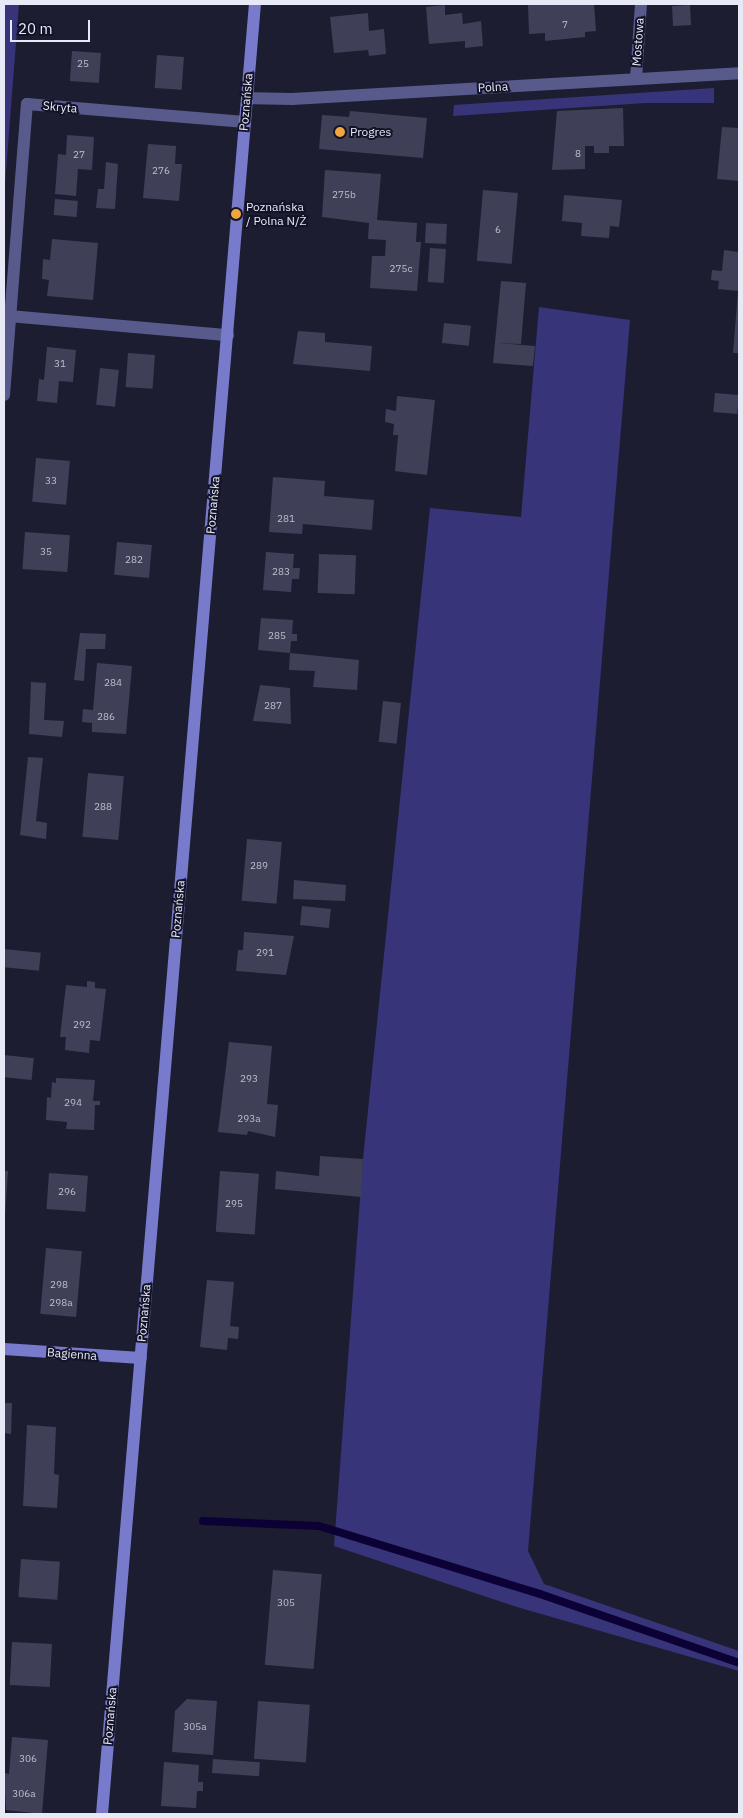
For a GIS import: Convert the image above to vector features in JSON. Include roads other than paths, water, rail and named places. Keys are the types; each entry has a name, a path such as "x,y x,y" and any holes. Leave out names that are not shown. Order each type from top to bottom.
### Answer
{"main road":[{"name":"Poznańska","path":"102,1814 255,4"},
{"name":"Bagienna","path":"4,1349 140,1358"}],"street":[{"name":"Mostowa","path":"636,79 641,4"},
{"name":"Polna","path":"247,98 292,99 739,74"},
{"name":"Skryta","path":"4,395 27,104 245,122"},
{"path":"9,316 228,334"}],"waterway":[{"path":"203,1521 319,1526 540,1594 739,1663"}],"place":[{"name":"Progres","path":"340,132"},
{"name":"Poznańska / Polna N/Ż","path":"236,214"}]}
